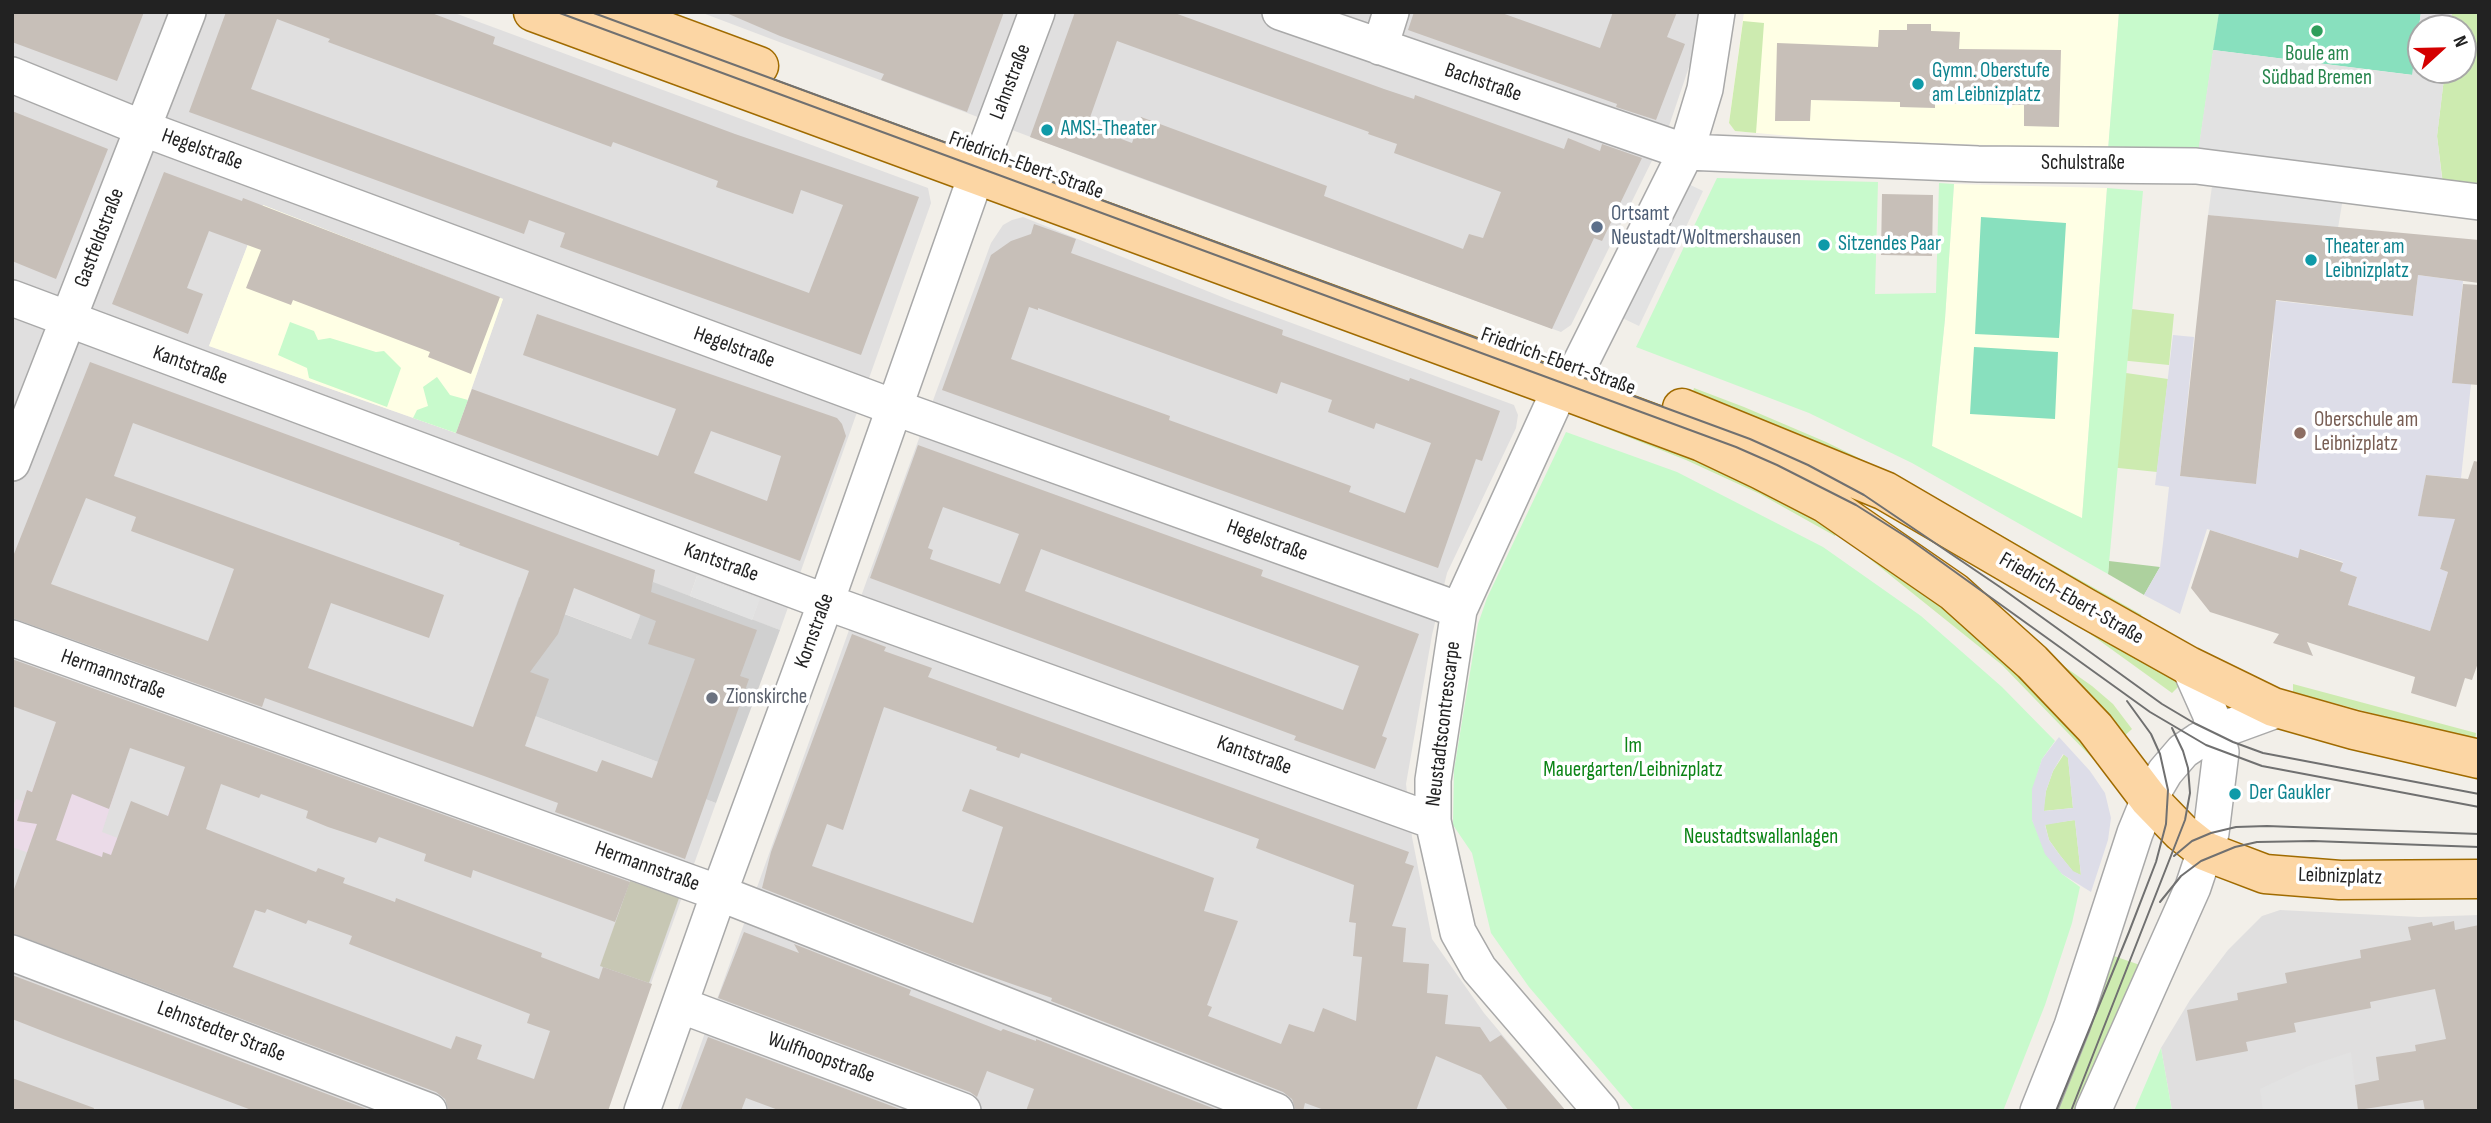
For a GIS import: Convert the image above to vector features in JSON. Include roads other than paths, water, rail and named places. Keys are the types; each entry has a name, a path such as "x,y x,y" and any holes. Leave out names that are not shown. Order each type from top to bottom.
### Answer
{"main road":[{"name":"Friedrich-Ebert-Straße","path":"533,12 981,163 1569,379 1743,430 1885,491 2189,666 2279,709 2354,730 2479,759"},
{"name":"Friedrich-Ebert-Straße","path":"613,12 981,163"},
{"name":"Friedrich-Ebert-Straße","path":"1569,379 1825,503 1954,592 2032,662 2095,728 2149,799"},
{"name":"Leibnizplatz","path":"2149,799 2181,832 2205,851 2265,874 2340,880 2479,879"}],"street":[{"name":"Gastfeldstraße","path":"12,463 188,12"},
{"name":"Lahnstraße","path":"981,163 1037,12"},
{"name":"Bachstraße","path":"1280,12 1686,152"},
{"path":"1380,47 1391,12"},
{"name":"Neustadtscontrescarpe","path":"1601,1111 1479,969 1458,932 1433,821 1433,780 1459,610 1569,379 1686,152 1705,89 1717,12"},
{"name":"Hegelstraße","path":"12,75 142,128 895,408 1459,610"},
{"name":"Schulstraße","path":"1686,152 1979,164 2196,166 2479,202"},
{"name":"Kornstraße","path":"642,1111 827,602 981,163"},
{"name":"Kantstraße","path":"12,298 827,602 1433,821"},
{"name":"Hermannstraße","path":"12,638 719,893 1276,1111"},
{"path":"2093,1111 2193,887 2211,833 2221,752 2216,732 2189,666"},
{"path":"2038,1111 2072,1026 2135,833 2149,799 2165,772 2183,751 2216,732 2279,709"},
{"name":"Lehnstedter Straße","path":"12,953 429,1111"},
{"name":"Wulfhoopstraße","path":"680,1005 963,1111"}],"tram line":[{"path":"557,12 1736,447 1856,505 1908,538 2150,712 2206,745 2262,766 2479,807"},
{"path":"591,12 1750,439 1808,465 1864,495 2000,587 2162,704 2233,742 2263,753 2479,794"},
{"path":"2056,1111 2156,862 2166,824 2168,790 2160,754 2151,734 2127,701"},
{"path":"2071,1111 2185,820 2190,793 2188,768 2172,728"},
{"path":"2174,856 2192,841 2236,827 2479,834"},
{"path":"2160,902 2181,876 2201,861 2235,847 2257,842 2313,841 2479,847"}],"place":[{"name":"Boule am Südbad Bremen","path":"2317,31"},
{"name":"Gymn. Oberstufe am Leibnizplatz","path":"1918,84"},
{"name":"AMS!-Theater","path":"1047,130"},
{"name":"Ortsamt Neustadt/Woltmershausen","path":"1597,227"},
{"name":"Sitzendes Paar","path":"1824,245"},
{"name":"Theater am Leibnizplatz","path":"2311,260"},
{"name":"Oberschule am Leibnizplatz","path":"2300,433"},
{"name":"Zionskirche","path":"712,698"},
{"name":"Der Gaukler","path":"2235,794"}],"park label":[{"name":"Im Mauergarten/Leibnizplatz","path":"1633,759"},
{"name":"Neustadtswallanlagen","path":"1761,838"}]}
